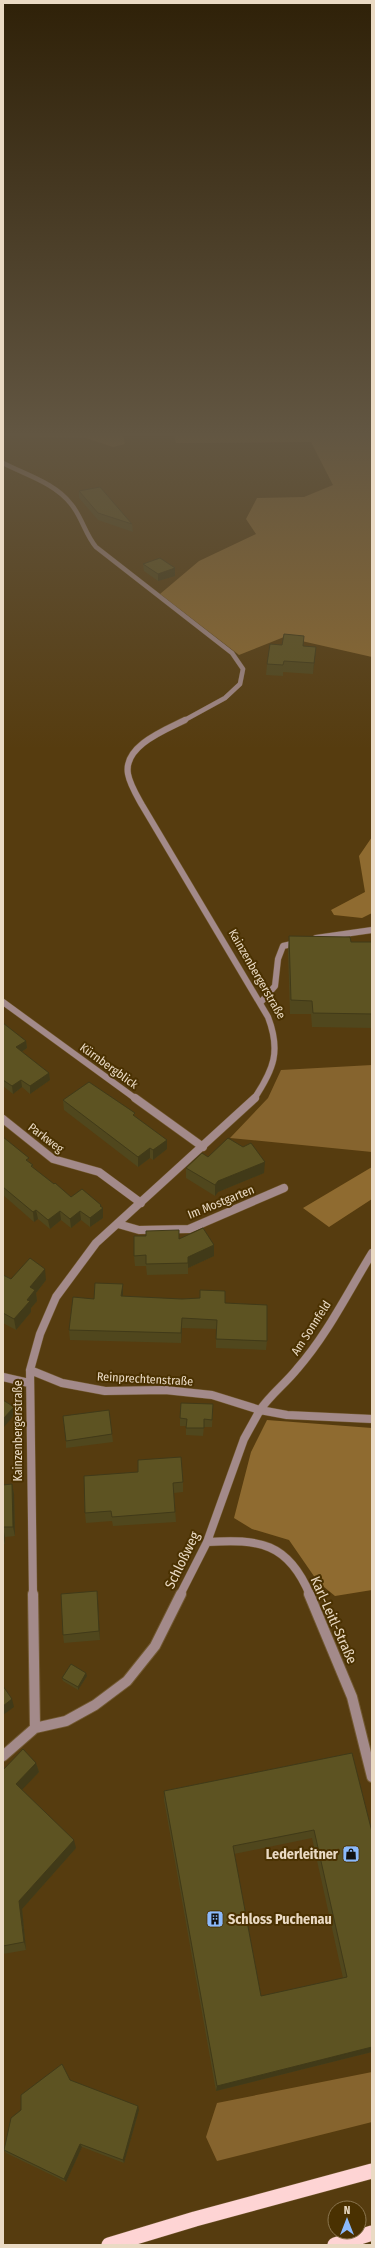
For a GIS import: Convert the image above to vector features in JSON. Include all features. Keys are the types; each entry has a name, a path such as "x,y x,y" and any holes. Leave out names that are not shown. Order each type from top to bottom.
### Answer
{"main road":[{"path":"109,2245 372,2171"},
{"path":"335,2245 372,2233"}],"street":[{"name":"Kainzenbergerstraße","path":"35,1728 29,1383 30,1370 40,1334 56,1297 96,1243 252,1102 265,1084 273,1066 276,1048 275,1031 261,1002 145,809 128,775 130,758 141,744 216,704 234,692 239,686 244,675 242,664 232,653 88,539"},
{"path":"261,1002 276,986 278,959 283,946 306,940 372,930"},
{"name":"Kürnbergblick","path":"3,1002 203,1147"},
{"name":"Parkweg","path":"3,1119 61,1164 93,1170 112,1181 141,1202"},
{"name":"Im Mostgarten","path":"118,1224 139,1230 189,1228 284,1188"},
{"name":"Am Sonnfeld","path":"260,1410 268,1398 297,1370 320,1339 372,1253"},
{"name":"Reinprechtenstraße","path":"30,1370 62,1383 105,1391 165,1390 212,1395 260,1410"},
{"path":"3,1376 29,1383"},
{"path":"260,1410 287,1415 372,1419"},
{"name":"Schloßweg","path":"3,1756 35,1728 66,1721 95,1705 127,1681 155,1646 207,1542 244,1439 260,1410"},
{"name":"Karl-Leitl-Straße","path":"207,1542 243,1540 269,1546 287,1558 304,1581 352,1697 372,1777"}],"shaded area":[{"path":"246,539 372,539 372,657 284,637 239,655 160,594 199,561"},
{"path":"372,837 372,913 362,918 334,915 331,910 365,892 359,856"},
{"path":"372,1065 372,1152 230,1138 268,1098 281,1070"},
{"path":"372,1167 372,1199 329,1227 303,1208"},
{"path":"267,1420 372,1428 372,1590 335,1596 318,1582 289,1540 252,1529 234,1518 251,1452"},
{"path":"372,2072 372,2122 217,2161 206,2137 217,2103"}],"building":[{"path":"160,558 175,568 158,574 143,564"},
{"path":"284,634 304,636 303,646 316,647 314,663 284,661 283,665 267,664 270,644 282,645"},
{"path":"289,936 350,937 351,942 372,942 372,1014 313,1013 312,1001 291,1000"},
{"path":"3,1023 26,1041 16,1047 49,1073 30,1086 21,1080 12,1086 3,1080"},
{"path":"89,1082 135,1113 133,1115 167,1140 153,1150 150,1148 138,1157 63,1100"},
{"path":"3,1137 29,1158 26,1160 33,1165 31,1166 54,1184 55,1183 71,1197 82,1189 103,1208 90,1218 80,1211 70,1219 60,1211 48,1220 36,1210 33,1212 3,1187"},
{"path":"228,1138 243,1147 251,1143 265,1162 218,1181 215,1185 186,1168 202,1153 208,1157"},
{"path":"203,1228 214,1245 188,1257 188,1263 146,1264 146,1255 134,1256 134,1236 146,1236 146,1231 179,1230 179,1239"},
{"path":"30,1258 45,1269 30,1287 35,1290 27,1300 30,1301 14,1319 3,1313 3,1275 11,1279"},
{"path":"95,1283 123,1284 121,1296 182,1299 200,1298 200,1290 225,1291 225,1303 267,1305 267,1341 216,1339 217,1320 182,1318 181,1333 69,1330 73,1297 94,1299"},
{"path":"3,1400 14,1407 3,1419"},
{"path":"181,1403 213,1404 212,1420 204,1419 204,1428 186,1428 187,1419 180,1418"},
{"path":"109,1410 112,1434 66,1441 63,1416"},
{"path":"181,1457 183,1482 173,1483 175,1512 112,1517 111,1511 85,1513 84,1476 138,1472 138,1460"},
{"path":"12,1484 13,1527 3,1527 3,1485"},
{"path":"97,1591 99,1631 63,1635 61,1594"},
{"path":"71,1664 86,1673 78,1687 62,1678"},
{"path":"3,1686 12,1699 3,1706"},
{"path":"23,1749 36,1763 16,1784 74,1840 19,1901 24,1942 3,1946 3,1770"},
{"name":"Schloss Puchenau","path":"352,1753 372,1832 372,2047 217,2086 164,1791","holes":["314,1830 347,1977 261,1996 233,1846"]},
{"path":"62,2064 70,2080 138,2106 123,2160 80,2144 64,2179 4,2150 11,2118 21,2110 21,2095"}],"place":[{"name":"Lederleitner","path":"351,1854"},
{"name":"Schloss Puchenau","path":"215,1919"}]}
